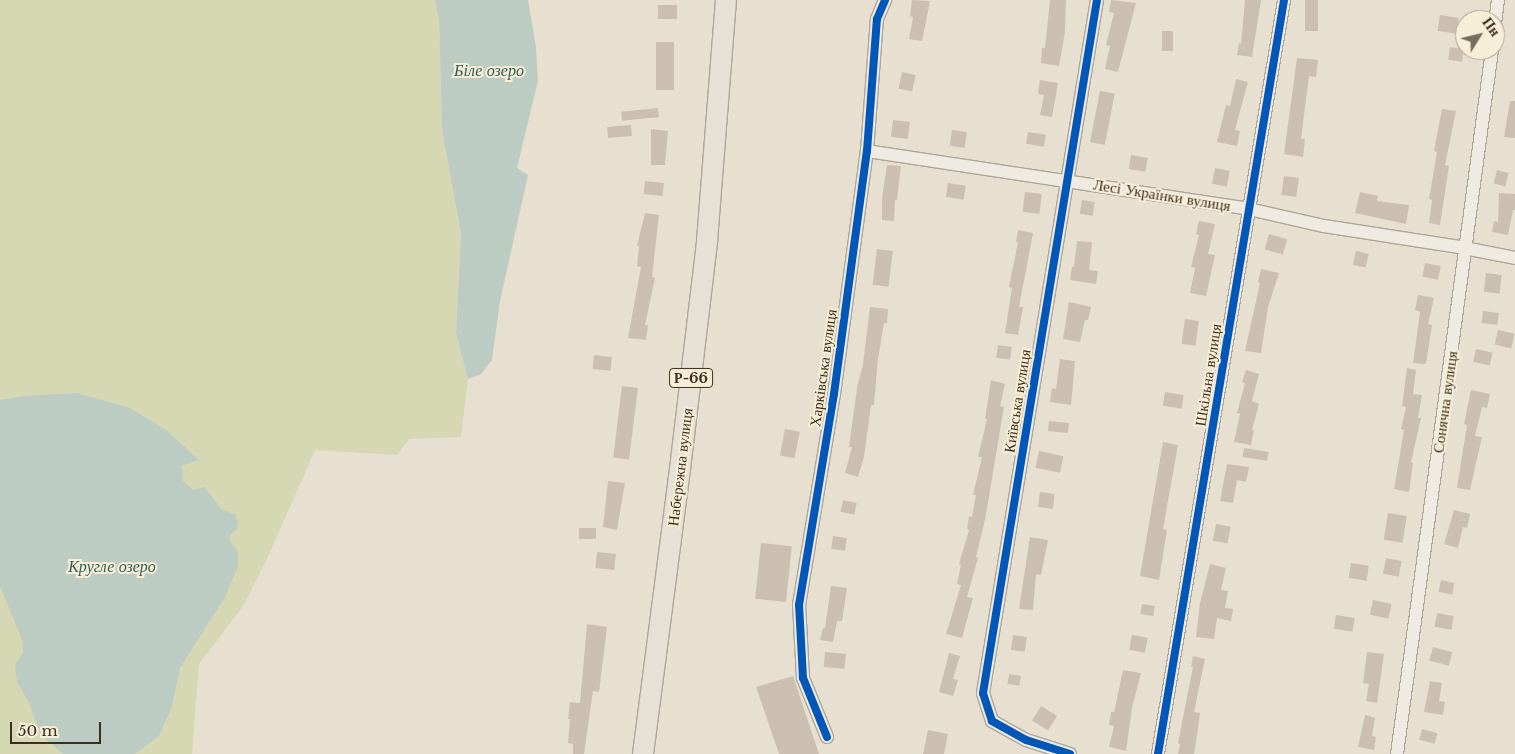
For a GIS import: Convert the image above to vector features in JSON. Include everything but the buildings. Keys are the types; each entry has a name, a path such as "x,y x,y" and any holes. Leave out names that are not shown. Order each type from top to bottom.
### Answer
{"main road":[{"name":"Набережна вулиця","path":"643,754 707,241 726,0"}],"street":[{"name":"Харківська вулиця","path":"827,737 803,678 800,605 832,403 866,151 878,19 885,0"},
{"name":"Київська вулиця","path":"1070,754 1026,740 992,721 983,693 1097,0"},
{"name":"Шкільна вулиця","path":"1158,754 1284,0"},
{"name":"Сонячна вулиця","path":"1397,754 1491,60"},
{"name":"Лесі Українки вулиця","path":"866,151 1249,209 1324,226 1466,248 1515,258"}],"green space":[{"path":"0,0 435,0 439,20 442,130 461,233 456,333 468,379 461,437 409,439 397,455 315,450 268,557 244,605 199,664 192,754 0,754"}],"water":[{"name":"Біле озеро","path":"435,0 528,0 536,47 538,81 517,168 528,175 500,301 492,360 481,374 468,379 456,333 461,233 442,130 439,20"},
{"name":"Кругле озеро","path":"77,393 130,408 166,430 199,460 182,466 183,481 193,490 205,487 221,509 234,514 238,521 237,529 230,535 229,540 238,552 238,566 225,597 180,668 172,707 159,736 135,754 63,754 46,739 37,725 29,703 17,682 15,665 23,653 23,642 0,586 0,400 24,396"}],"cycle path":[{"path":"827,737 803,678 799,605 834,394 867,151 877,19 885,0"},
{"path":"1070,754 1026,740 992,721 983,693 1097,0"},
{"path":"1158,754 1284,0"}]}
